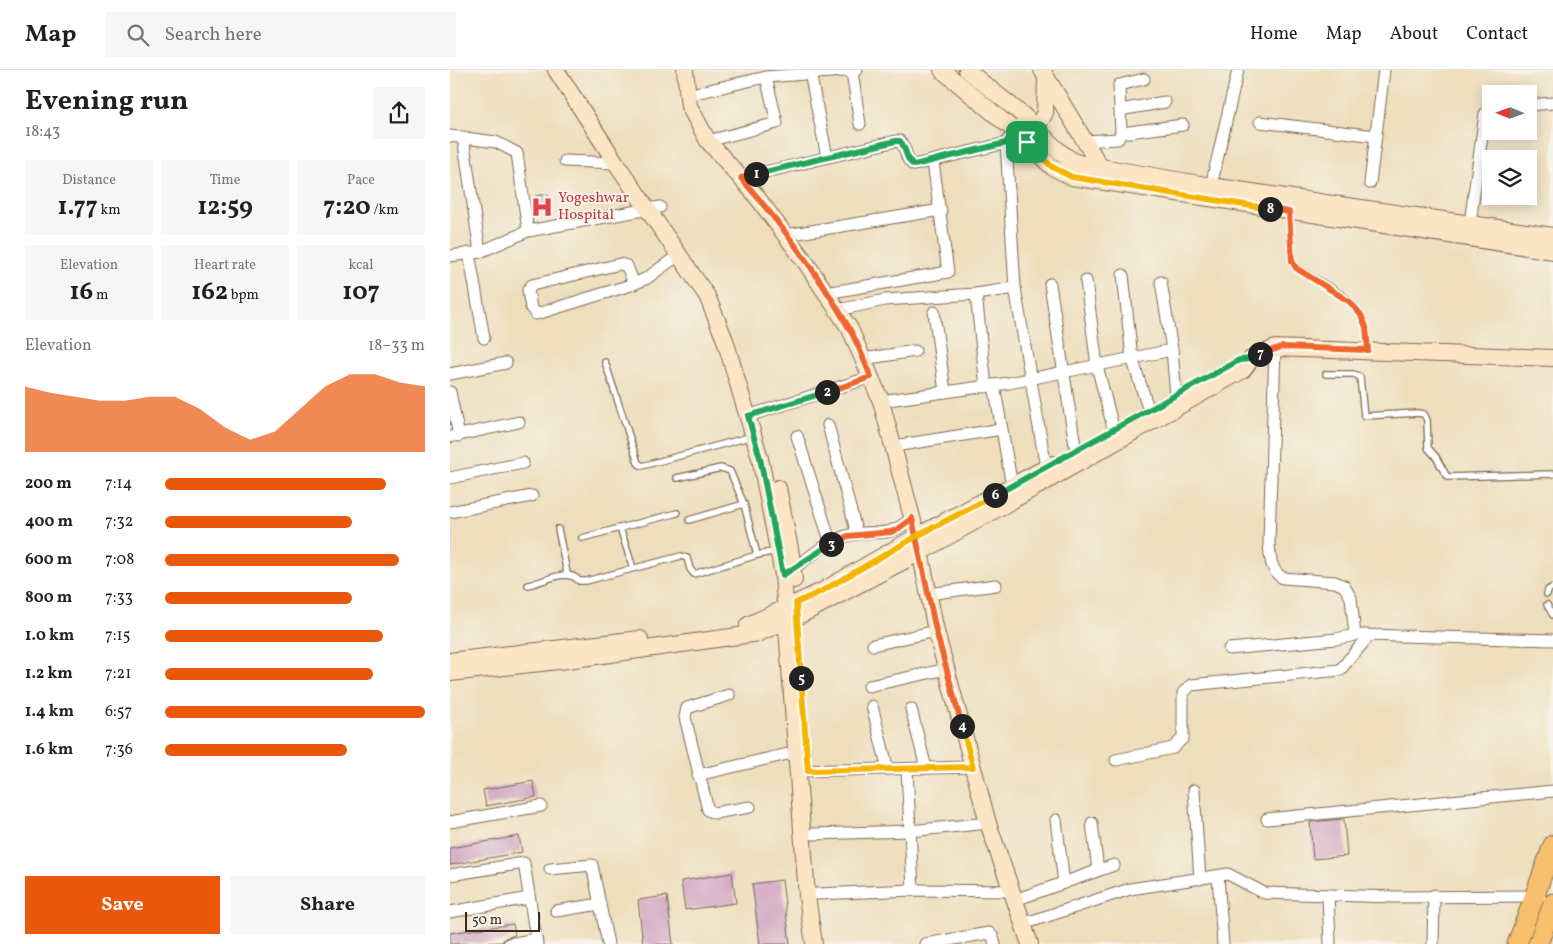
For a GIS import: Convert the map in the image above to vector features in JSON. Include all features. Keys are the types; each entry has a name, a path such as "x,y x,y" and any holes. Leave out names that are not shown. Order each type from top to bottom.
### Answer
{"main road":[{"path":"1517,944 1553,845"},
{"path":"1538,944 1553,901"}],"street":[{"path":"556,70 616,163 717,290 733,328 754,415 754,436 779,551 788,572"},
{"path":"570,70 680,254 708,296 771,455 788,572 800,751 812,834 817,894 825,944"},
{"path":"685,70 689,106 708,141 741,178 786,235 826,292 850,329 882,401 917,536 936,631 946,669 988,823 1030,944"},
{"path":"942,70 1022,133 1069,159 1101,168 1553,236"},
{"path":"966,70 1052,167 1072,177 1289,212 1553,251"},
{"path":"1211,186 1238,70"},
{"path":"1370,183 1384,70"},
{"path":"687,95 766,77 855,71 860,124"},
{"path":"810,73 827,157"},
{"path":"741,178 900,141 904,145 911,164 918,165 933,162 1022,133 1045,113 1044,74"},
{"path":"1044,74 1101,168"},
{"path":"708,141 777,123 766,77"},
{"path":"1084,141 1118,139 1121,133 1119,85 1144,79"},
{"path":"1120,110 1165,102"},
{"path":"1538,104 1553,103"},
{"path":"1260,122 1376,136"},
{"path":"1121,133 1183,125"},
{"path":"1022,133 1015,288 1029,379 1046,468"},
{"path":"450,136 501,143 517,153 528,231"},
{"path":"1470,223 1482,136"},
{"path":"462,137 484,338"},
{"path":"565,161 616,163"},
{"path":"826,292 948,272 933,162"},
{"path":"450,256 474,252 528,231 654,209"},
{"path":"786,235 941,210"},
{"path":"634,284 626,266 620,264 532,285 528,290 531,308 536,314 634,284 647,278 680,254"},
{"path":"1123,275 1132,358 1149,411"},
{"path":"1086,281 1097,366 1114,431"},
{"path":"1161,282 1172,350 1176,396"},
{"path":"1050,284 1076,452"},
{"path":"838,310 885,300 976,294 1015,288"},
{"path":"976,294 990,386 1002,429 1012,486"},
{"path":"934,312 945,392"},
{"path":"1274,348 1270,542 1272,566 1276,574 1283,578 1335,582 1344,586 1351,598 1355,635"},
{"path":"450,673 751,636 822,591 917,536 1076,452 1239,360 1251,359 1274,348 1553,358"},
{"path":"882,401 990,386 1172,350"},
{"path":"863,359 915,351"},
{"path":"450,661 741,626 791,612 919,552 1243,370 1251,359"},
{"path":"450,374 506,363"},
{"path":"754,415 871,377"},
{"path":"450,392 455,436 519,422"},
{"path":"828,424 857,534"},
{"path":"894,446 1002,429"},
{"path":"797,436 831,544"},
{"path":"450,478 523,463"},
{"path":"450,512 532,496"},
{"path":"788,572 831,544 857,534 891,532 912,518"},
{"path":"928,594 996,585"},
{"path":"873,645 936,631"},
{"path":"1229,649 1336,639 1355,635 1553,640"},
{"path":"1116,760 1173,748 1183,738 1183,694 1191,685 1340,670 1369,636"},
{"path":"870,686 946,669"},
{"path":"729,695 685,711 706,807 710,812 750,806"},
{"path":"872,706 888,769"},
{"path":"911,709 926,768"},
{"path":"698,775 800,751"},
{"path":"802,771 973,767"},
{"path":"906,769 913,890"},
{"path":"802,771 807,896 814,944"},
{"path":"1194,790 1200,878"},
{"path":"1267,819 1553,791"},
{"path":"450,822 541,806"},
{"path":"1056,820 1064,883"},
{"path":"812,834 910,831 988,823"},
{"path":"1092,823 1098,870"},
{"path":"450,874 524,863 536,942 509,944"},
{"path":"550,870 592,865 608,944"},
{"path":"817,894 913,890 1014,896 1064,883 1114,865"},
{"path":"1023,924 1130,889 1228,874 1264,893 1328,895 1534,894 1553,901"},
{"path":"1218,876 1223,944"},
{"path":"1328,895 1330,944"},
{"path":"1433,944 1434,895"},
{"path":"450,912 528,898"},
{"path":"556,911 600,904"},
{"path":"925,944 948,942 989,933 993,937 995,944"}],"lane":[{"path":"1289,212 1292,261 1296,268 1350,302 1361,315 1366,327 1368,350"},
{"path":"605,362 638,463 642,466 754,436"},
{"path":"1326,374 1354,374 1360,377 1364,416 1424,414 1427,420 1428,448 1436,457 1447,477 1553,474"},
{"path":"677,478 726,468 730,471 744,504 757,555"},
{"path":"688,520 744,504"},
{"path":"582,538 677,513"},
{"path":"620,528 633,568"},
{"path":"558,529 567,574"},
{"path":"528,585 567,574 586,581 680,556 687,558 690,569 694,574 757,555 779,551"},
{"path":"1547,594 1553,587"},
{"path":"1547,605 1553,615"}],"building":[{"path":"548,194 550,210 538,212 536,196"},
{"path":"533,781 536,797 486,806 483,790"},
{"path":"1344,819 1347,856 1313,859 1310,822"},
{"path":"519,836 522,852 450,865 450,848"},
{"path":"732,873 736,903 685,910 681,881"},
{"path":"782,880 790,944 760,944 752,884"},
{"path":"667,896 673,944 643,944 638,900"},
{"path":"513,924 515,935 505,938 502,942 450,944 450,933"}],"place":[{"name":"Yogeshwar Hospital","path":"542,207"}],"route":[{"path":"1027,142 1015,132 1006,143 933,162 914,165 908,160 904,145 900,141 896,141 741,178 786,235 838,310 850,329 871,377 748,416 760,458 783,575 842,538 857,534 891,532 912,518 917,536 936,631 973,767 808,771 802,710 796,603 822,591 917,536 1076,452 1239,360 1251,359 1266,350 1282,347 1368,350 1366,327 1361,315 1350,302 1296,268 1290,254 1289,212 1079,179 1064,174 1052,167 1027,142"}]}
